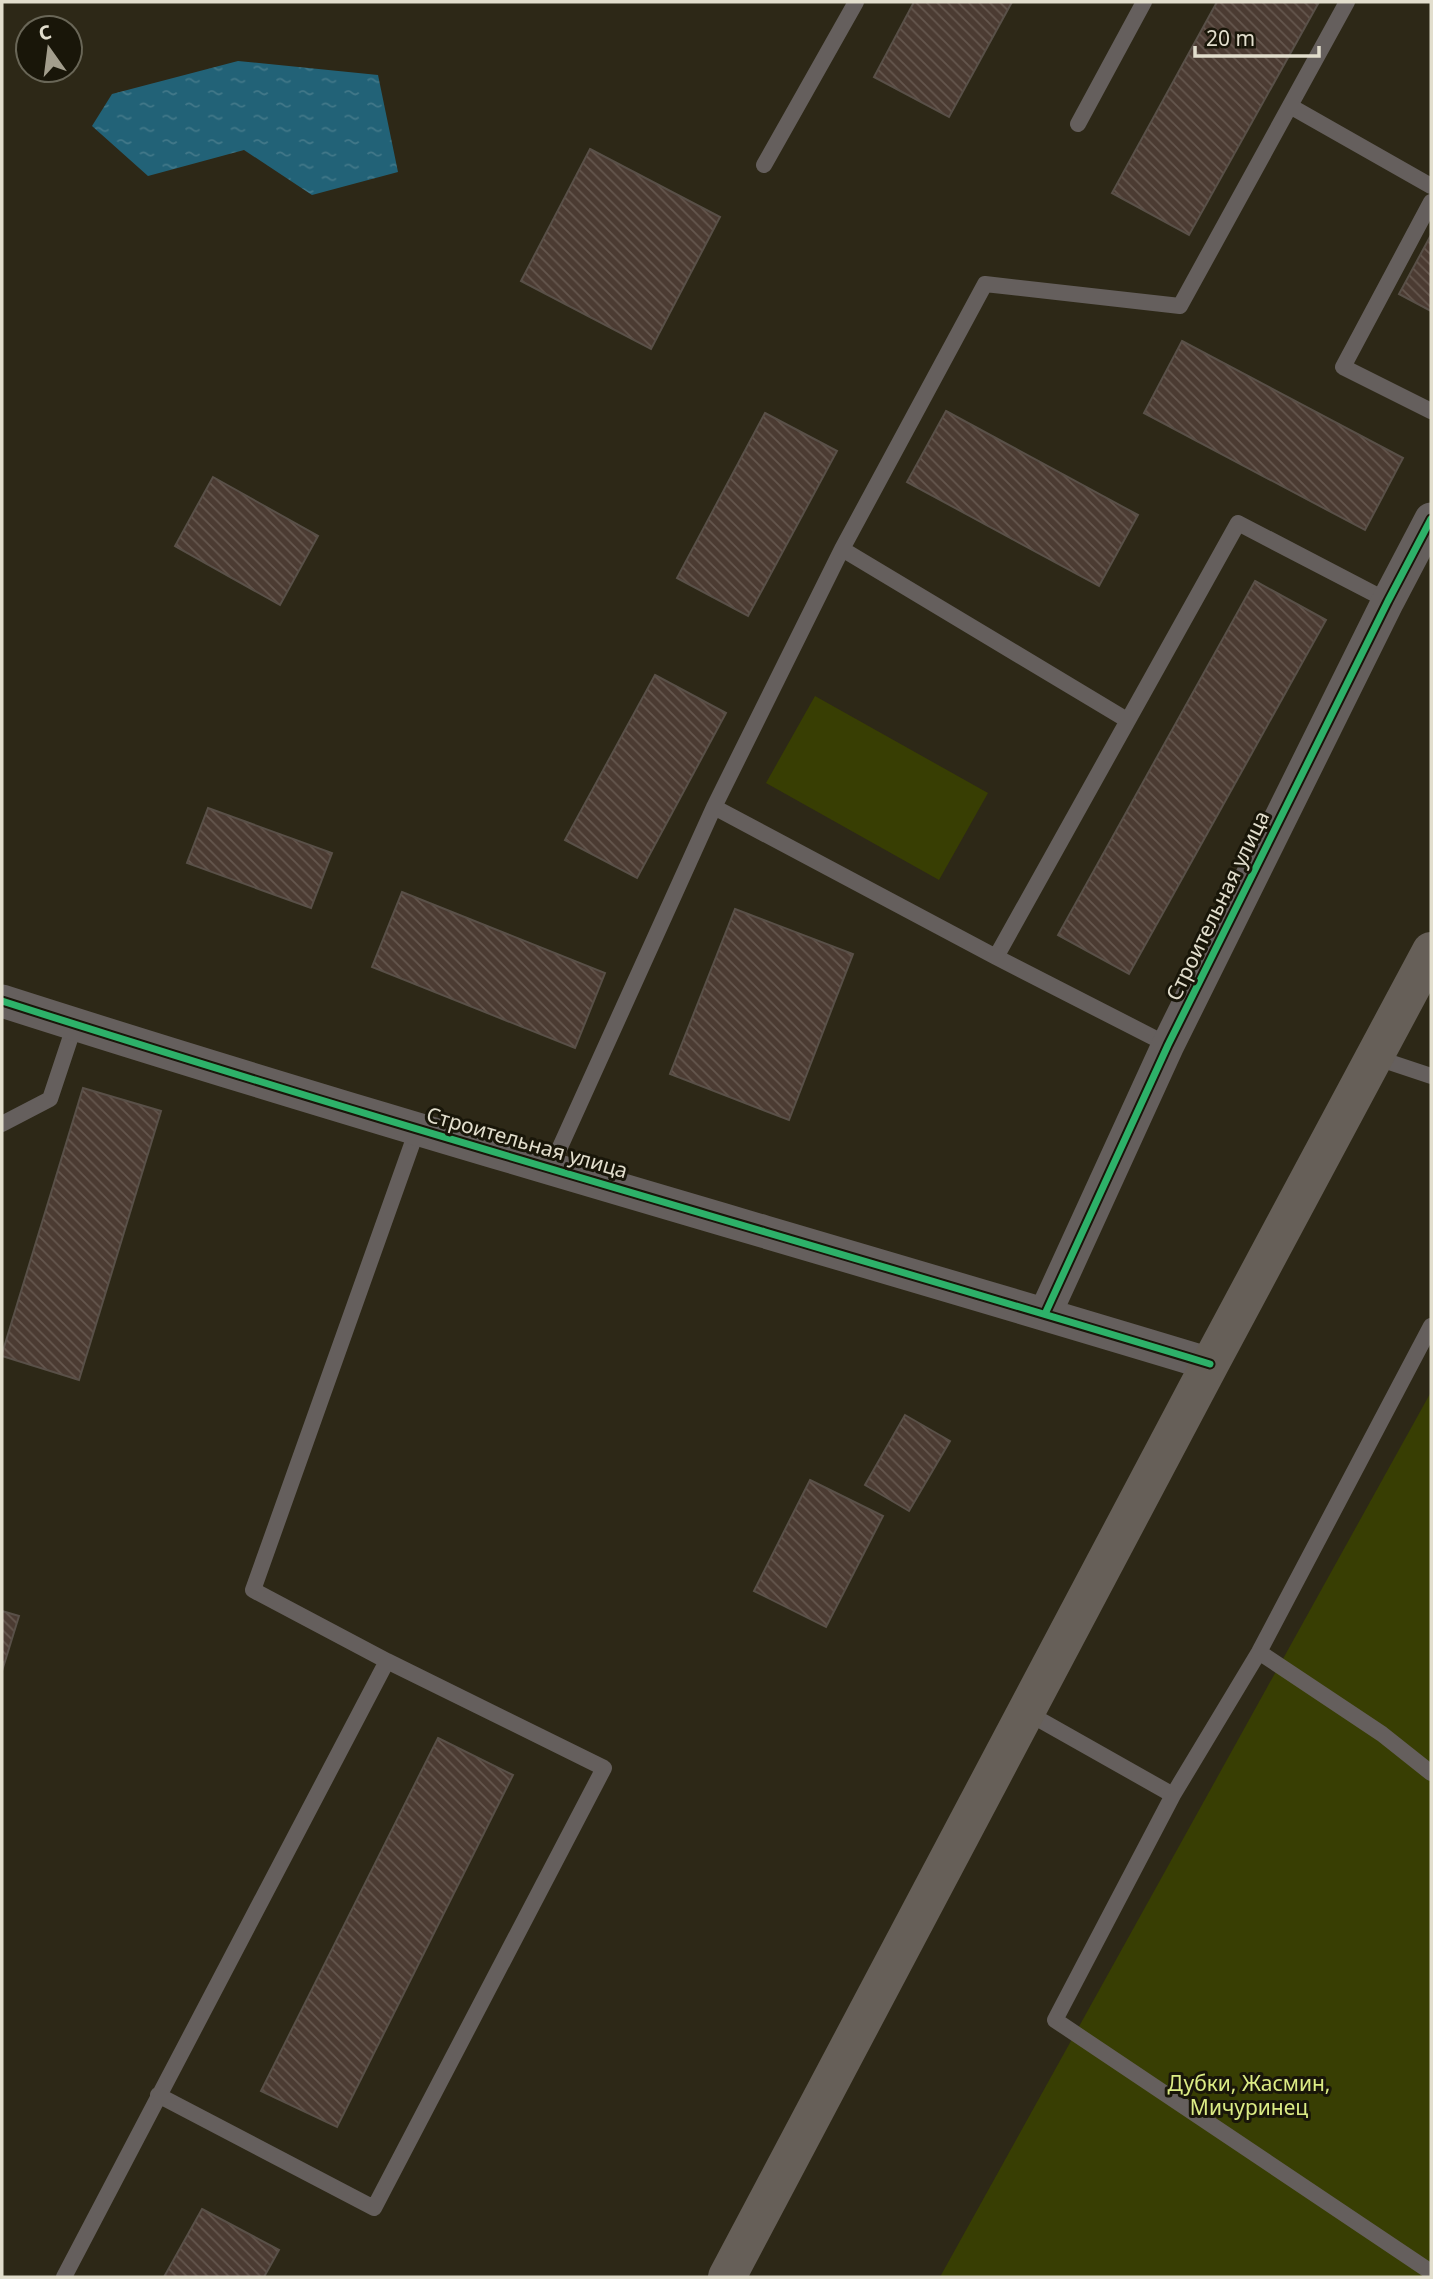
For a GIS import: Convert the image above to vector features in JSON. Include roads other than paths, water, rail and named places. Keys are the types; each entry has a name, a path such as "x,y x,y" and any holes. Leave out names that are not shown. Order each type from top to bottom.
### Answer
{"main road":[{"path":"727,2277 1025,1711 1431,951"}],"street":[{"name":"Строительная улица","path":"1045,1314 1168,1045 1431,519"},
{"name":"Строительная улица","path":"2,1001 417,1130 551,1167 1210,1364"}],"lane":[{"path":"764,165 856,2"},
{"path":"1077,124 1144,2"},
{"path":"551,1167 714,807 842,549 985,284 1180,306 1347,2"},
{"path":"1290,106 1431,186"},
{"path":"1431,202 1343,367 1431,411"},
{"path":"996,957 1238,523 1388,601"},
{"path":"842,549 1127,720"},
{"path":"714,807 1168,1045"},
{"path":"2,1124 50,1099 75,1024"},
{"path":"1374,1057 1431,1076"},
{"path":"158,2095 374,2208 604,1768 387,1661 253,1590 417,1130"},
{"path":"1431,1326 1259,1652 1173,1795 1055,2020 1431,2272"},
{"path":"1259,1652 1382,1734 1431,1773"},
{"path":"64,2277 387,1661"},
{"path":"1025,1711 1173,1795"}],"water":[{"path":"238,61 378,75 398,172 312,195 244,150 148,176 92,126 112,94"}],"park label":[{"name":"Дубки, Жасмин, Мичуринец","path":"1249,2096"}]}
